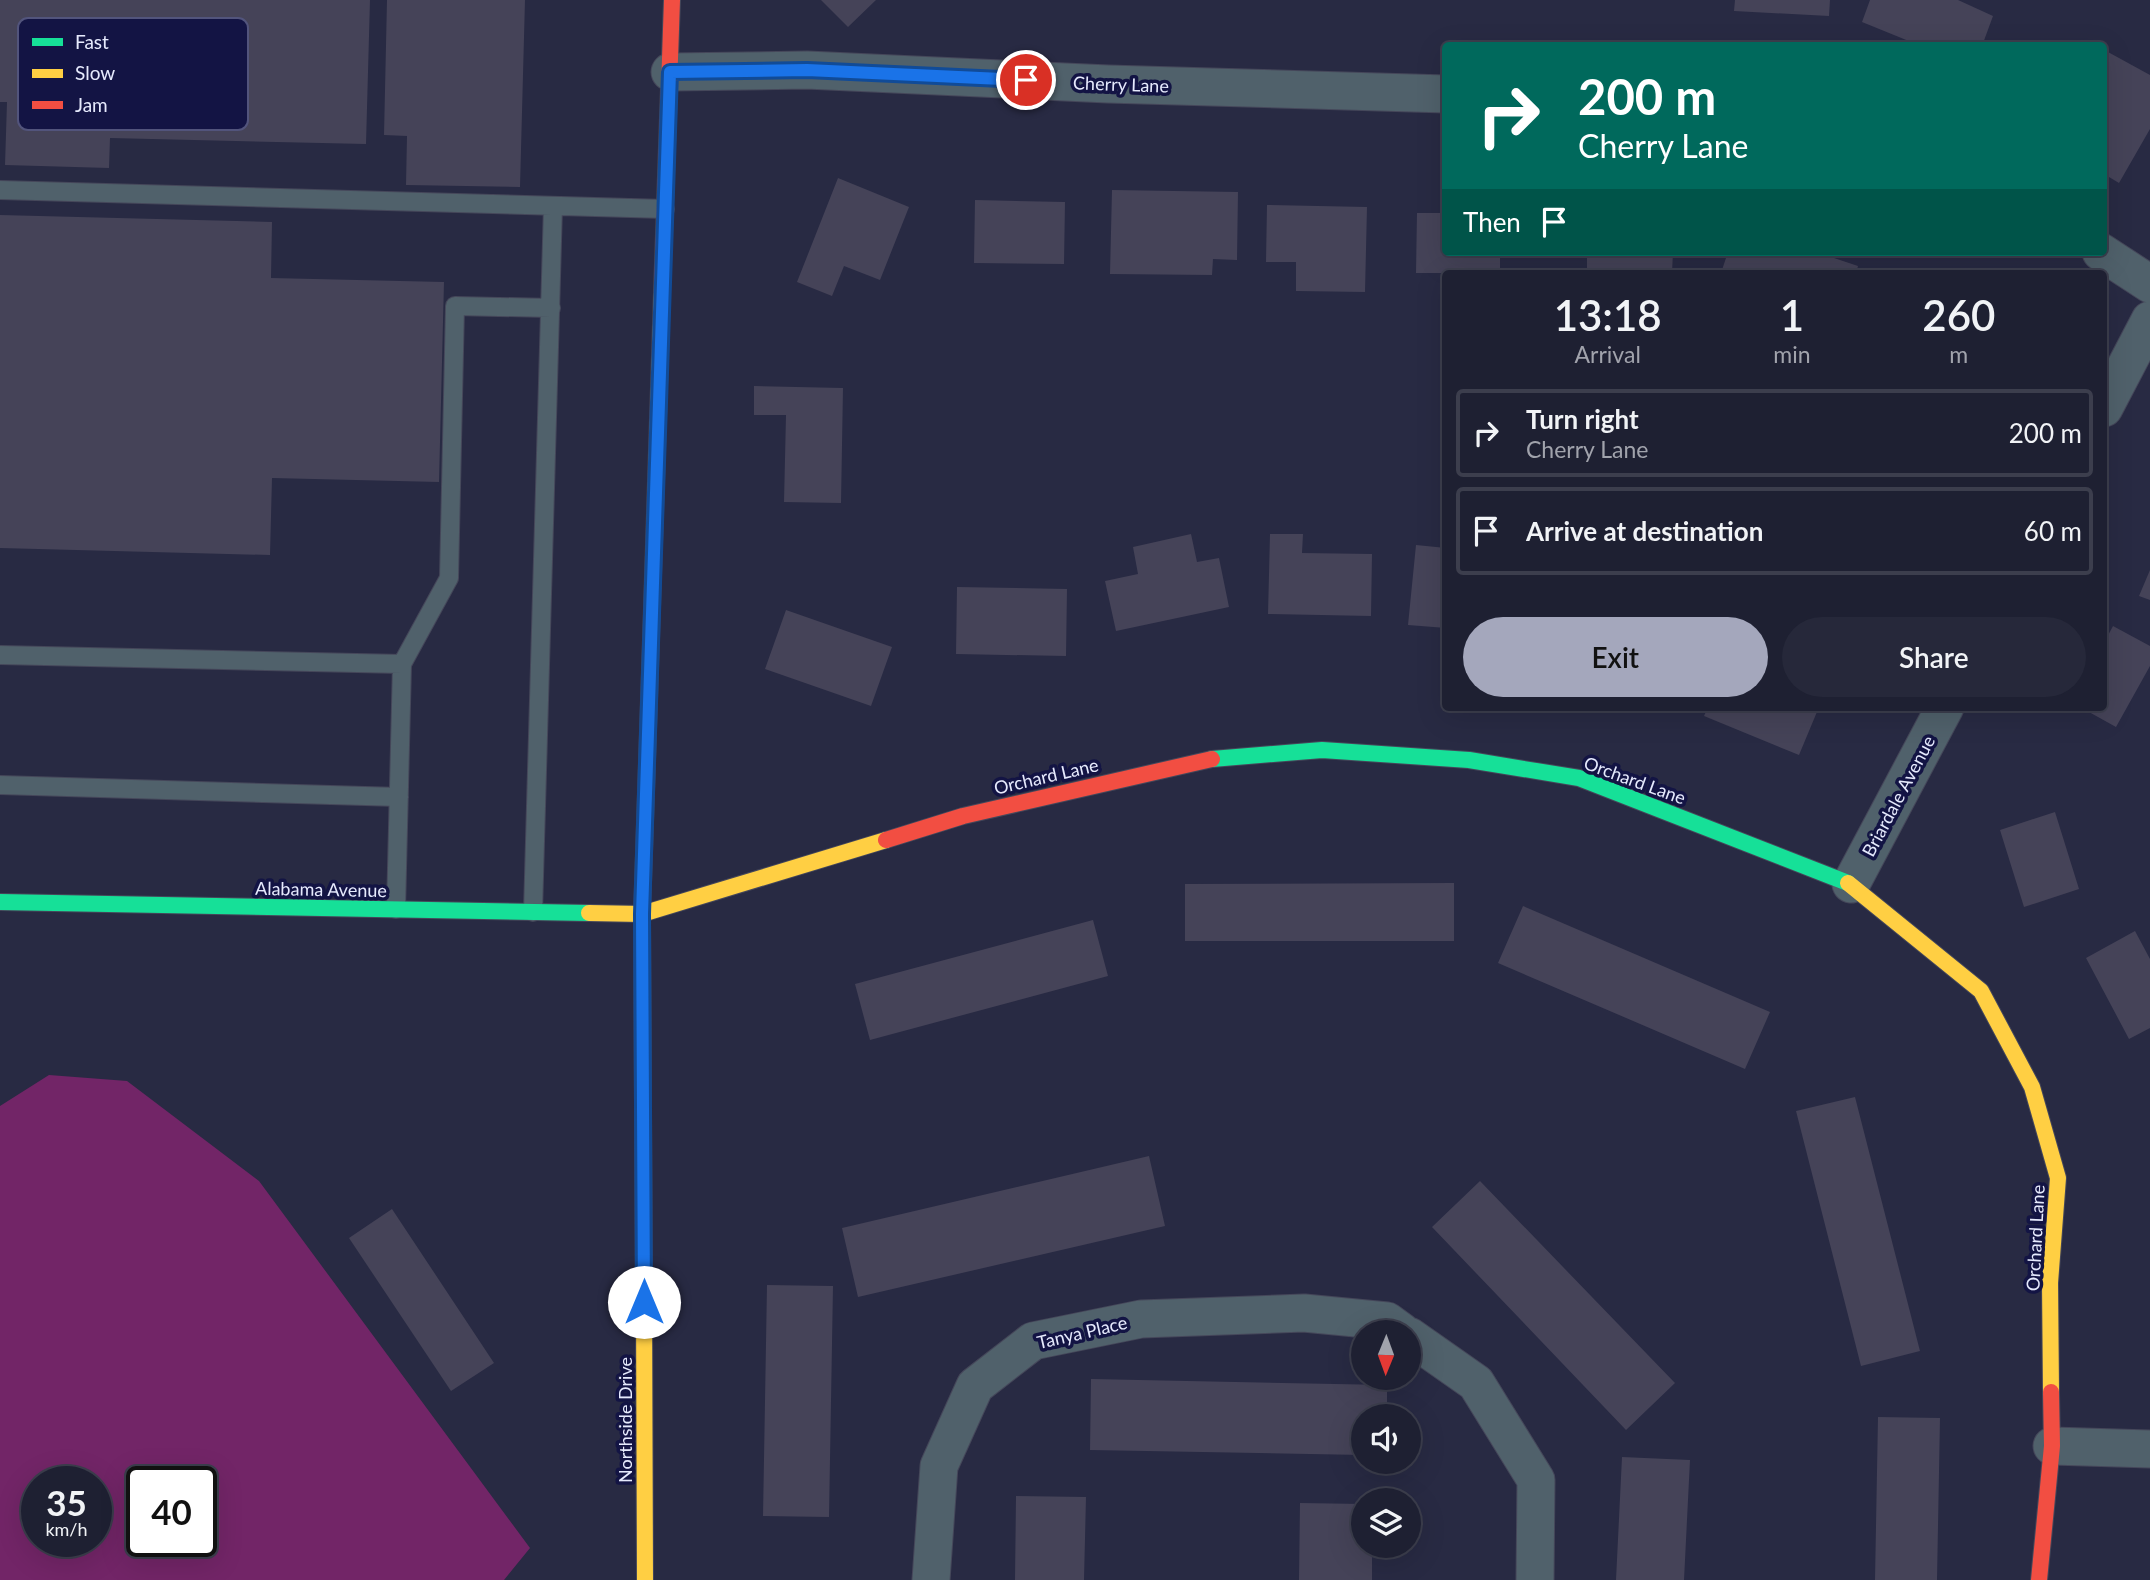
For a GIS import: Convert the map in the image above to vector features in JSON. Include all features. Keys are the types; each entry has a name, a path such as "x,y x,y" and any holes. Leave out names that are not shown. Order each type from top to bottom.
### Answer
{"street":[{"name":"Northside Drive","path":"645,1580 642,914 672,0"},
{"name":"Cherry Lane","path":"670,72 807,70 1108,84 1442,94"},
{"path":"2107,256 2150,284"},
{"path":"2107,402 2150,320"},
{"name":"Briardale Avenue","path":"1851,884 1943,711"},
{"name":"Orchard Lane","path":"642,914 976,813 1196,760 1322,750 1469,760 1579,778 1851,884 1981,991 2032,1087 2058,1178 2050,1283 2052,1446 2039,1580"},
{"name":"Alabama Avenue","path":"0,902 642,914"},
{"name":"Tanya Place","path":"931,1580 939,1466 975,1386 1033,1341 1141,1319 1304,1314 1375,1320"},
{"path":"1421,1344 1476,1383 1536,1480 1535,1580"},
{"path":"2052,1446 2150,1450"}],"lane":[{"path":"0,190 665,209"},
{"path":"533,912 553,206"},
{"path":"396,909 402,664 449,578 455,306 551,308"},
{"path":"0,655 402,664"},
{"path":"0,785 399,797"}],"shaded area":[{"path":"49,1075 127,1081 259,1181 530,1548 504,1580 0,1580 0,1106"}],"building":[{"path":"0,0 370,0 366,144 110,138 109,168 5,165 7,102 0,102"},
{"path":"387,0 525,0 520,187 406,185 407,136 384,135"},
{"path":"821,0 876,0 848,27"},
{"path":"1735,0 1830,0 1829,16 1734,11"},
{"path":"1870,0 1958,0 1993,16 1983,42 1911,42 1862,22"},
{"path":"2107,54 2150,75 2150,129 2119,183 2107,176"},
{"path":"838,178 909,207 880,280 844,266 832,296 797,282"},
{"path":"1112,190 1238,192 1237,260 1213,259 1212,275 1110,274"},
{"path":"975,200 1065,202 1064,264 974,263"},
{"path":"1267,205 1367,207 1365,292 1296,291 1296,262 1266,262"},
{"path":"1417,213 1442,213 1442,256 1500,256 1500,270 1416,273"},
{"path":"0,215 272,222 271,278 444,282 439,482 272,478 270,555 0,548"},
{"path":"1587,256 1673,256 1672,270 1587,270"},
{"path":"1727,256 1828,256 1858,266 1857,270 1722,270"},
{"path":"754,386 843,388 841,503 784,502 786,415 754,415"},
{"path":"1191,534 1197,562 1219,558 1229,607 1116,631 1105,581 1138,574 1133,547"},
{"path":"1270,534 1303,534 1302,553 1372,554 1371,616 1268,614"},
{"path":"1416,545 1442,548 1442,628 1408,625"},
{"path":"2150,570 2150,600 2139,596"},
{"path":"957,587 1067,589 1066,656 956,654"},
{"path":"786,610 892,647 871,706 765,669"},
{"path":"2113,626 2150,646 2150,666 2116,727 2087,711 2107,711 2107,637"},
{"path":"1706,711 1817,711 1799,755 1704,716"},
{"path":"2055,812 2079,889 2024,907 2000,830"},
{"path":"1454,883 1454,941 1185,941 1185,884"},
{"path":"1523,906 1770,1012 1745,1069 1498,963"},
{"path":"1093,920 1108,976 870,1040 855,984"},
{"path":"2135,931 2150,959 2150,1028 2129,1039 2086,958"},
{"path":"1855,1097 1920,1351 1861,1366 1796,1111"},
{"path":"1149,1156 1165,1226 858,1297 842,1228"},
{"path":"1480,1181 1675,1383 1626,1430 1432,1227"},
{"path":"392,1209 494,1363 451,1391 349,1238"},
{"path":"767,1285 833,1286 829,1517 763,1516"},
{"path":"1091,1379 1351,1384 1351,1390 1387,1390 1387,1404 1351,1404 1351,1455 1090,1450"},
{"path":"1878,1417 1940,1418 1937,1580 1875,1580"},
{"path":"1622,1457 1690,1460 1684,1580 1616,1580"},
{"path":"1016,1496 1086,1497 1084,1580 1015,1580"},
{"path":"1300,1503 1351,1504 1351,1558 1372,1558 1372,1580 1299,1580"}],"traffic: fast":[{"path":"644,1299 642,914 651,639"},
{"path":"1212,759 1322,750 1469,760 1579,778 1848,883"},
{"path":"0,902 589,913"}],"traffic: slow":[{"path":"651,639 662,292"},
{"path":"589,913 642,914 886,840"},
{"path":"1848,883 1981,991 2032,1087 2058,1178 2050,1283 2051,1392"},
{"path":"644,1299 645,1580"}],"traffic: jam":[{"path":"662,292 672,0"},
{"path":"886,840 963,816 1212,759"},
{"path":"2039,1580 2052,1446 2051,1392"}],"route":[{"path":"644,1302 642,914 670,72 807,70 1026,80"}]}
